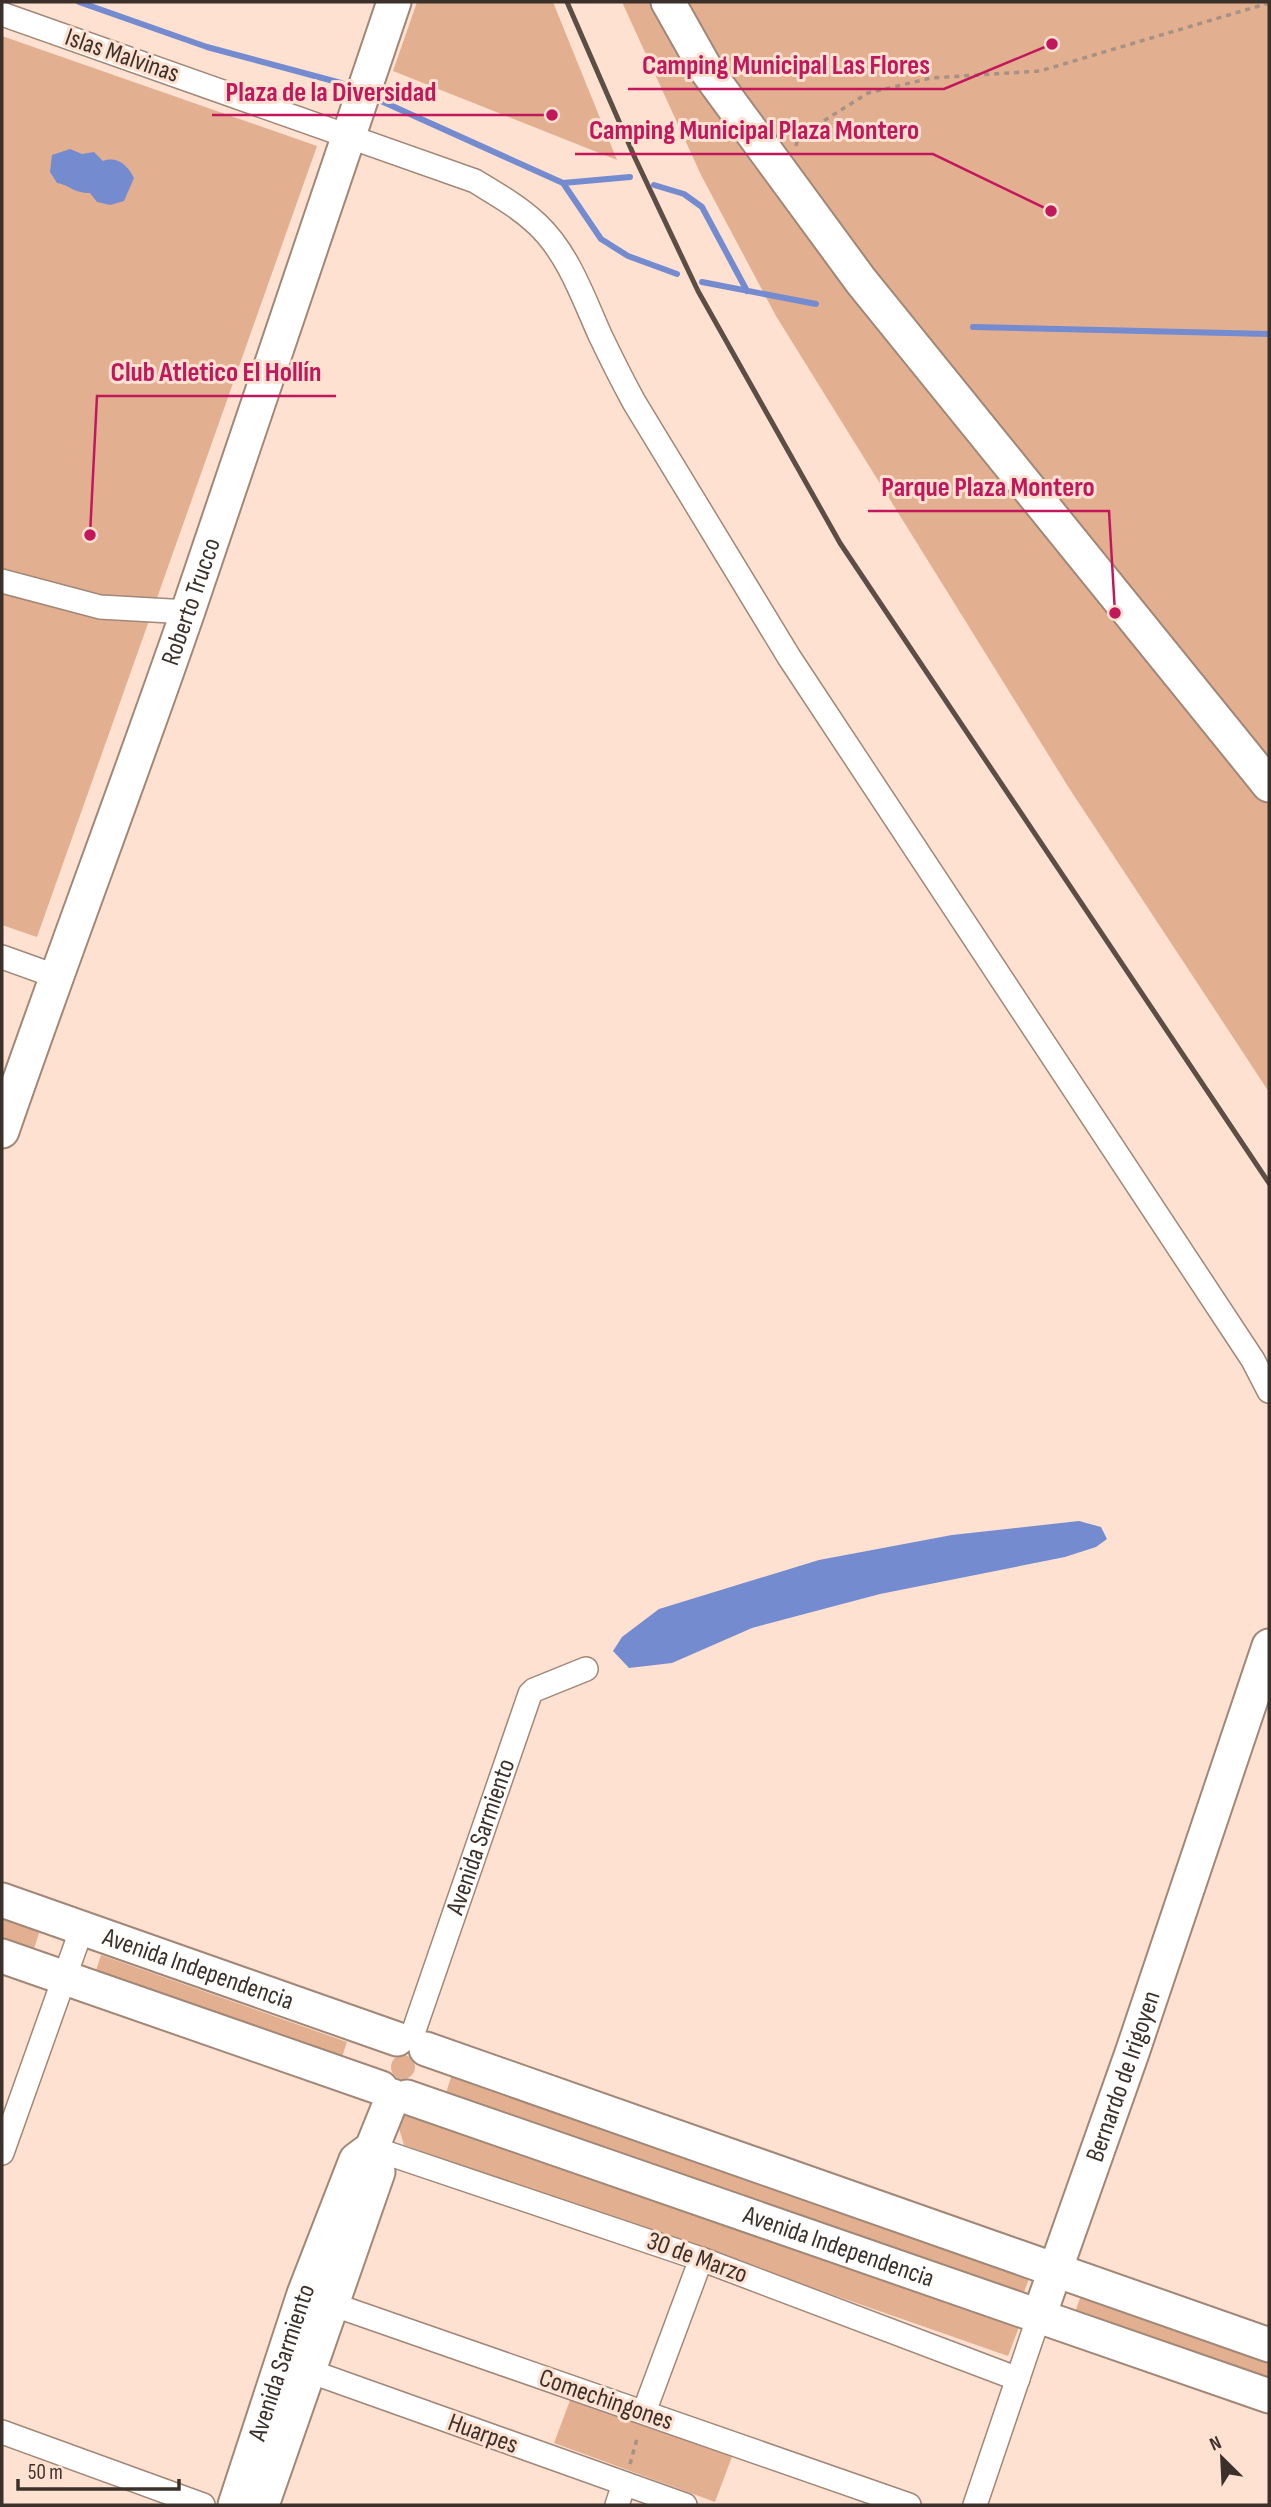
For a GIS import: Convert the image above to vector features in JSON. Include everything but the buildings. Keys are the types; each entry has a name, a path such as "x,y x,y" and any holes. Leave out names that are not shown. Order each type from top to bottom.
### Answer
{"main road":[{"name":"Roberto Trucco","path":"2,1131 55,976 188,612 394,2"},
{"path":"668,2 707,71 869,292 1269,785"},
{"name":"Bernardo de Irigoyen","path":"1039,2316 1132,2053 1269,1646"},
{"name":"Avenida Independencia","path":"2,1900 1269,2345"},
{"name":"Avenida Independencia","path":"2,1956 1269,2396"},
{"path":"411,2042 433,2067 429,2082 417,2094 394,2094 376,2079 374,2062 382,2047 411,2042"},
{"name":"Avenida Sarmiento","path":"262,2505 295,2366 317,2299 378,2172 372,2148 394,2094"},
{"name":"Avenida Sarmiento","path":"235,2505 295,2366"}],"street":[{"name":"Islas Malvinas","path":"2,14 352,122 475,181 514,205 538,225 558,250 576,281 634,402 789,657 1246,1348 1269,1391"},
{"path":"2,581 100,607 188,612"},
{"path":"2,957 55,976"},
{"name":"Avenida Sarmiento","path":"411,2042 530,1694 586,1669"},
{"path":"2,2153 82,1928"},
{"name":"30 de Marzo","path":"372,2148 701,2259 1018,2379"},
{"path":"644,2412 701,2259"},
{"name":"Comechingones","path":"317,2299 909,2505"},
{"name":"Bernardo de Irigoyen","path":"975,2505 1039,2316"},
{"name":"Huarpes","path":"295,2366 621,2495 684,2505"},
{"path":"2,2432 203,2505"}],"path":[{"path":"787,182 798,137 868,93 931,78 1040,71 1269,3"},
{"path":"621,2495 644,2412"}],"shaded area":[{"path":"417,2 553,2 617,160 393,71"},
{"path":"622,2 1269,2 1269,1092 1069,788 776,316 701,175"},
{"path":"2,36 317,146 37,937 2,925"},
{"path":"2,1917 40,1930 34,1949 2,1938"},
{"path":"101,1955 347,2042 341,2060 95,1974"},
{"path":"403,2055 412,2058 415,2067 412,2076 403,2079 394,2076 391,2067 394,2058"},
{"path":"452,2074 1030,2276 1023,2295 446,2093"},
{"path":"404,2108 1022,2319 1008,2356 404,2145 398,2125"},
{"path":"1082,2293 1269,2359 1269,2380 1075,2312"},
{"path":"572,2395 733,2454 715,2502 554,2443"}],"water":[{"path":"70,149 82,154 94,152 103,161 118,161 125,166 134,178 124,201 110,205 97,202 90,193 57,183 50,172 52,155"},
{"path":"1079,1521 1101,1527 1107,1539 1096,1547 1065,1557 880,1594 752,1628 672,1663 629,1668 613,1651 622,1637 659,1609 819,1560 952,1535"}],"waterway":[{"path":"79,2 207,47 341,83 354,89"},
{"path":"370,96 563,183 601,239 628,256 677,274"},
{"path":"563,183 630,177"},
{"path":"654,185 684,194 702,207 747,291"},
{"path":"702,282 816,304"},
{"path":"973,327 1269,334"}],"railway":[{"path":"567,2 635,158 698,291 840,543 1269,1183"}],"place":[{"name":"Camping Municipal Las Flores","path":"1052,44"},
{"name":"Plaza de la Diversidad","path":"552,115"},
{"name":"Camping Municipal Plaza Montero","path":"1051,211"},
{"name":"Club Atletico El Hollín","path":"90,535"},
{"name":"Parque Plaza Montero","path":"1115,613"}]}
